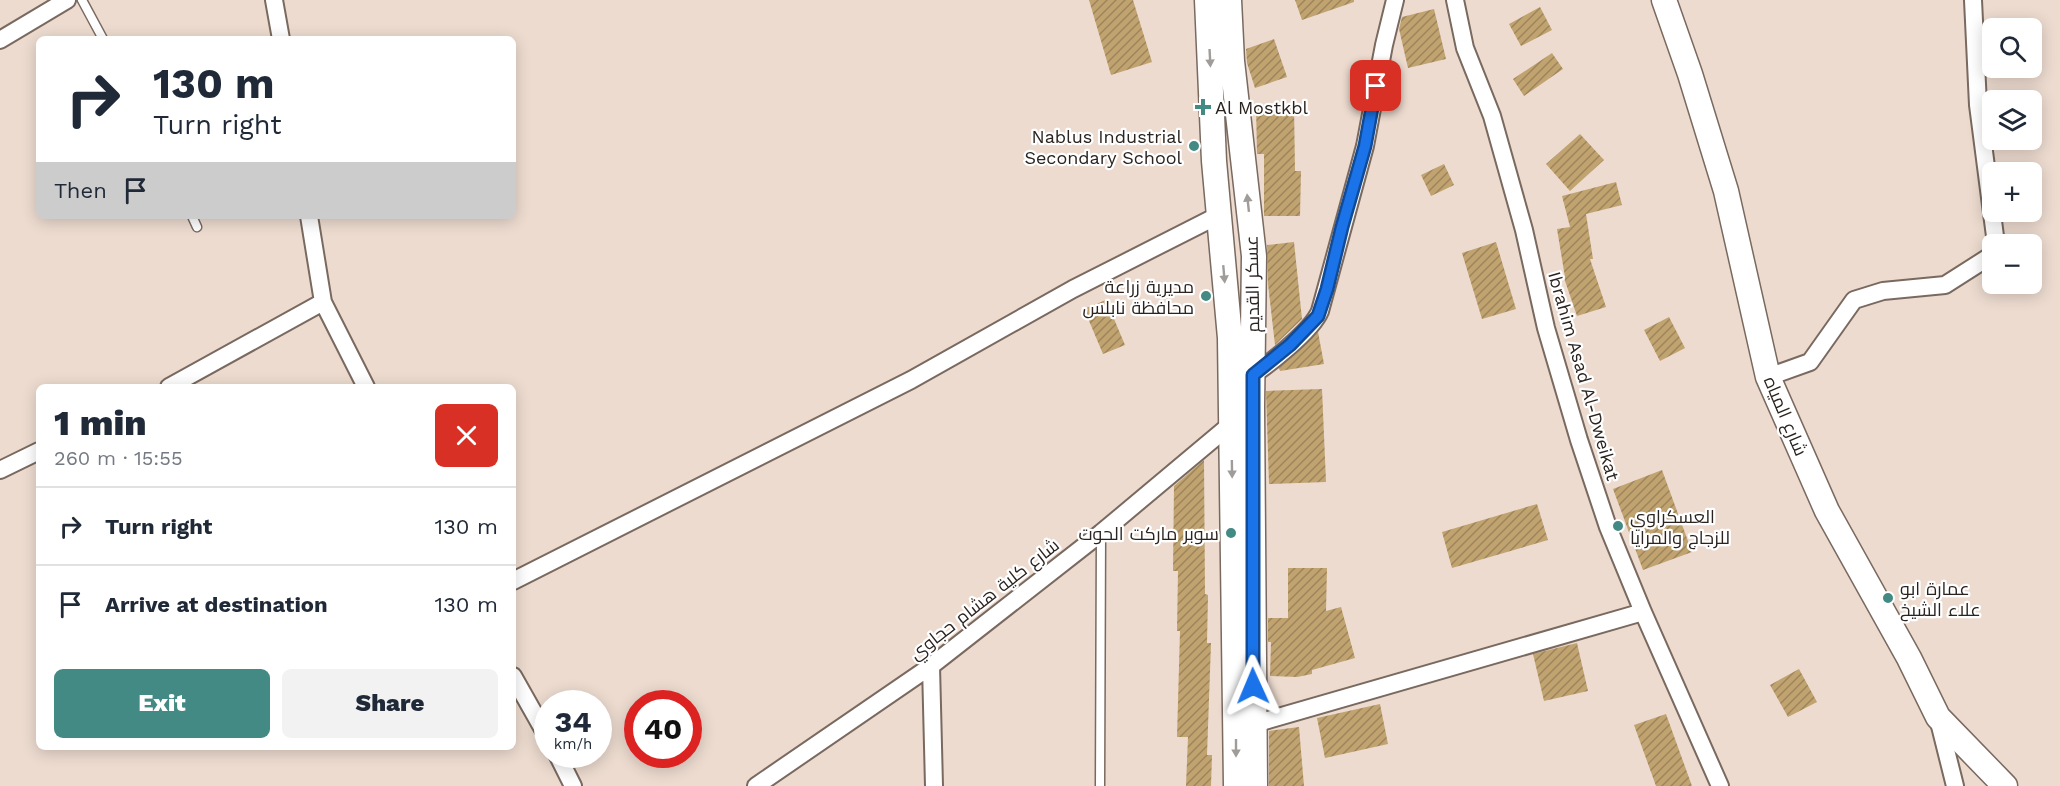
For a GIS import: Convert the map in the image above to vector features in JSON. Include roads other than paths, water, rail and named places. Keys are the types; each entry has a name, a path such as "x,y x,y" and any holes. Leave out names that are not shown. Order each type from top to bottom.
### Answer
{"street":[{"path":"0,40 67,0"},
{"path":"274,0 280,36"},
{"name":"عسكر القديم","path":"1207,0 1214,161 1230,338 1231,424 1245,721 1255,786"},
{"name":"عسكر القديم","path":"1229,0 1232,62 1254,256 1245,721 1236,786"},
{"path":"1231,389 1253,375 1290,345 1309,327 1320,311 1365,146 1395,0"},
{"name":"Ibrahim Asad Al-Dweikat","path":"1455,0 1465,48 1492,116 1515,196 1546,328 1579,440 1608,526 1643,612 1720,786"},
{"name":"شارع المياه","path":"1664,0 1690,74 1726,191 1768,377 1827,511 1909,658 1938,717 2006,786"},
{"path":"1973,0 1978,105 1995,234"},
{"path":"516,580 911,380 1073,289 1219,215"},
{"path":"309,219 322,302 364,384"},
{"path":"1768,377 1810,362 1854,300 1883,291 1945,285 1982,261"},
{"path":"174,384 322,302"},
{"name":"شارع كلية هشام حجاوي","path":"756,786 931,666 1101,533 1252,406"},
{"path":"0,470 36,452"},
{"path":"1245,721 1643,612"},
{"path":"931,666 934,786"},
{"path":"516,681 534,713"},
{"path":"1938,717 1955,786"},
{"path":"564,768 573,786"}],"lane":[{"path":"82,0 101,36"},
{"path":"194,219 197,226"},
{"path":"1100,786 1101,533"}],"place":[{"name":"Al Mostkbl","path":"1203,107"},
{"name":"Nablus Industrial Secondary School","path":"1194,146"},
{"name":"مديرية زراعة محافظة نابلس","path":"1206,296"},
{"name":"العسكراوي للزجاج والمرايا","path":"1618,526"},
{"name":"سوبر ماركت الحوت","path":"1231,533"},
{"name":"عمارة ابو علاء الشيخ","path":"1888,598"}]}
